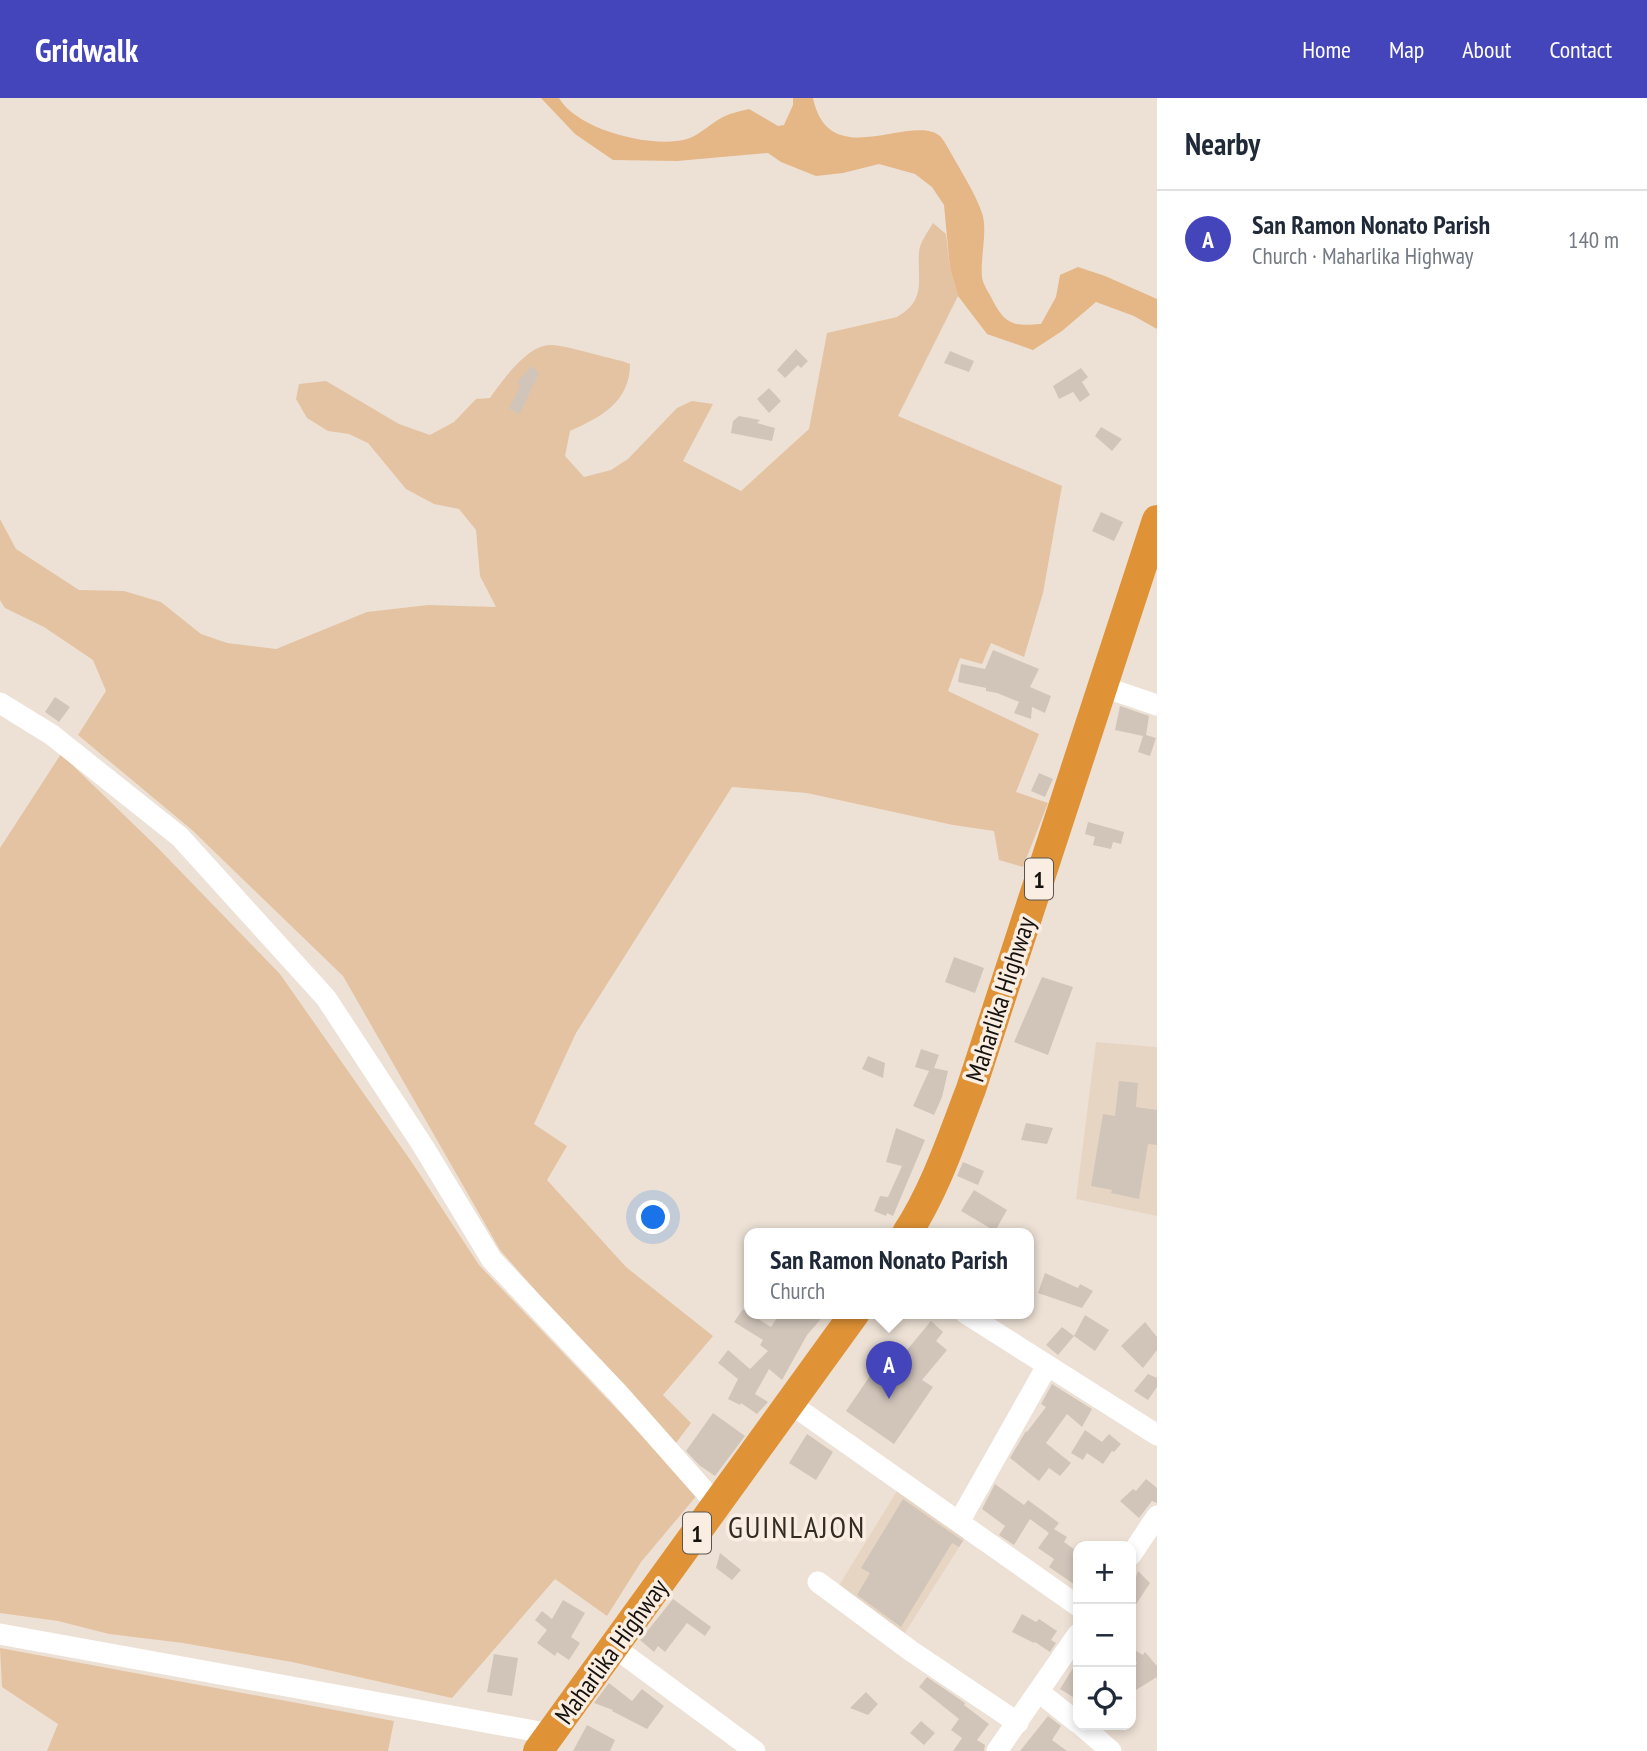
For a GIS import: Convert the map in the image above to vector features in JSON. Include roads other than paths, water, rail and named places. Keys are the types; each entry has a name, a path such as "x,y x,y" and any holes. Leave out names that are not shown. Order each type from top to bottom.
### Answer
{"highway":[{"name":"Maharlika Highway","path":"911,1228 943,1164 971,1089 1157,520"},
{"name":"Maharlika Highway","path":"544,1743 851,1319"}],"street":[{"path":"1101,686 1157,705"},
{"path":"0,703 52,735 180,837 326,999 423,1146 492,1260 618,1393 717,1505"},
{"path":"974,1319 1157,1435"},
{"path":"959,1522 1047,1366"},
{"path":"790,1404 1075,1604"},
{"path":"1136,1548 1157,1516"},
{"path":"818,1582 911,1651 1018,1723"},
{"path":"0,1634 544,1743"},
{"path":"997,1751 1073,1641"},
{"path":"614,1647 755,1751"},
{"path":"1039,1692 1073,1719"},
{"path":"1087,1730 1111,1751"}],"place":[{"name":"San Ramon Nonato Parish","path":"889,1399"}],"district":[{"name":"GUINLAJON","path":"797,1526"}]}
